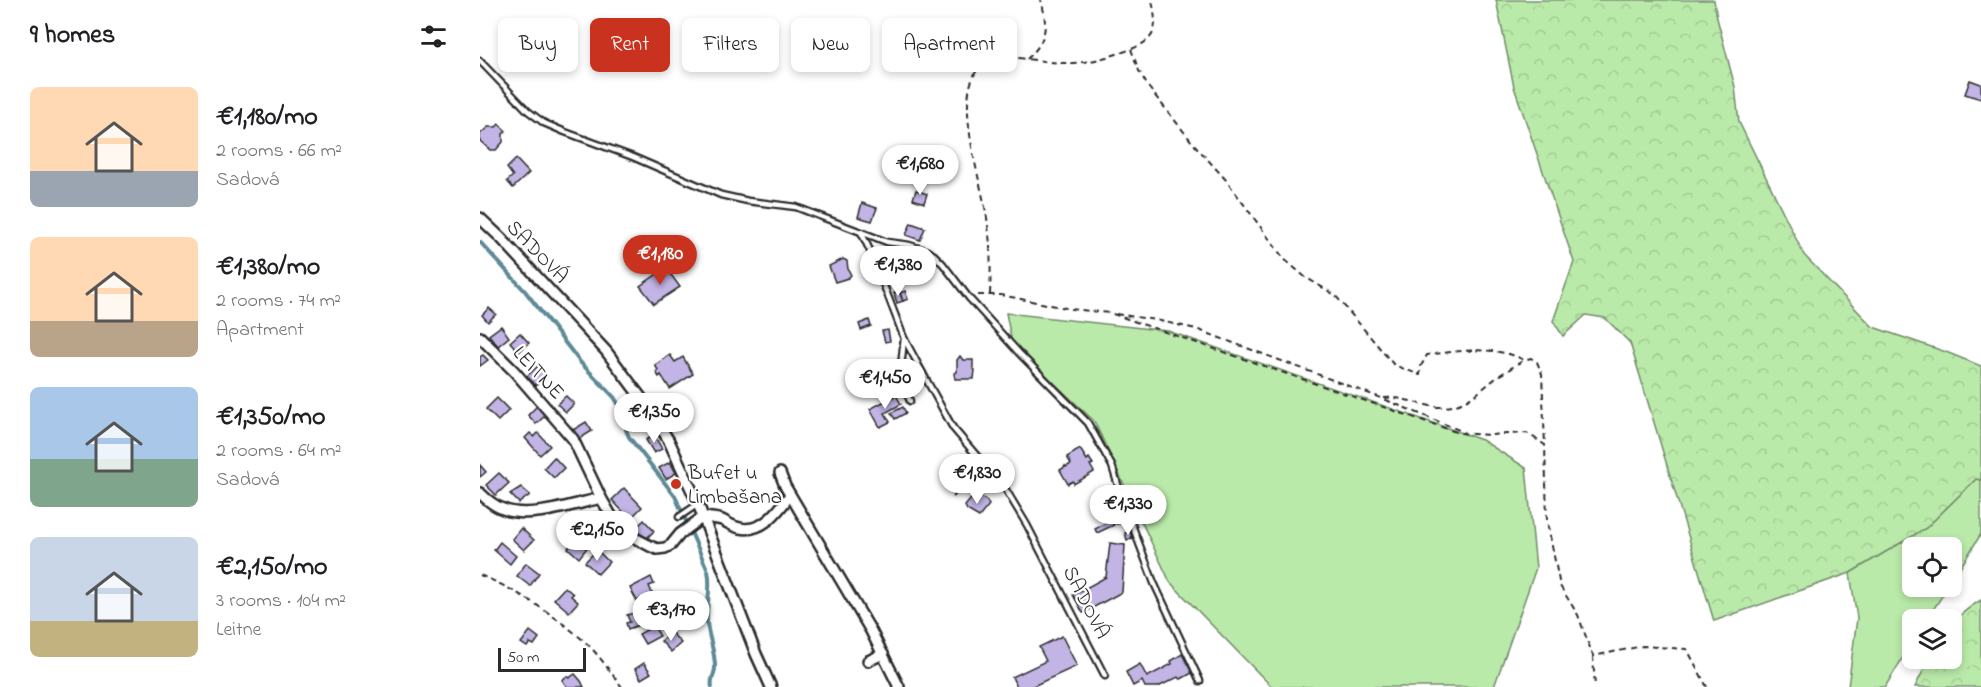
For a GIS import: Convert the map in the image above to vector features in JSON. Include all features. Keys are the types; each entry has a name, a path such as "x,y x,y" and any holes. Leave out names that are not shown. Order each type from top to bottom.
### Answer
{"street":[{"name":"SADOVÁ","path":"480,218 577,319 627,377 669,441 698,504 771,687"},
{"name":"LEITNE","path":"480,337 514,371 573,439 612,517 631,536 657,549 665,548 703,517"},
{"path":"780,473 790,495 871,632 900,687"},
{"path":"480,493 502,509 518,513 601,498"},
{"path":"703,517 719,519 740,528 752,528 775,514 790,495"},
{"path":"868,661 883,654"}],"lane":[{"path":"480,61 528,111 544,123 633,157 721,195 796,207 887,242 925,249 943,264 969,298 1018,353 1088,423 1112,466 1155,583 1200,681"},
{"name":"SADOVÁ","path":"861,232 904,338 953,428 1006,490 1027,525 1105,676"},
{"path":"904,338 900,377 910,402"},
{"path":"682,515 698,504"}],"path":[{"path":"1027,59 1036,52 1043,40 1045,15 1041,0"},
{"path":"990,295 988,224 968,127 970,89 977,69 988,60 1007,58 1064,63 1095,61 1144,44 1152,37 1156,21 1152,0"},
{"path":"1131,49 1149,88 1191,142 1226,180 1284,259 1305,277 1335,295 1394,365 1420,375 1421,366 1427,355 1459,351 1490,352 1516,356 1524,360"},
{"path":"969,298 982,294 990,295 1156,320 1196,329 1473,434"},
{"path":"1110,313 1459,433 1490,435 1527,433 1545,445"},
{"path":"1381,398 1392,397 1437,407 1454,407 1471,399 1499,376 1524,360 1531,358 1537,362 1542,375 1547,521 1560,586 1578,615 1593,656 1595,687"},
{"path":"953,497 974,471 978,458"},
{"path":"480,575 505,586 540,608 584,641 622,687"},
{"path":"1593,656 1643,646 1687,649 1707,687"}],"green space":[{"path":"1496,0 1714,0 1735,87 1739,122 1804,255 1873,327 1981,366 1981,480 1976,479 1926,528 1911,537 1902,537 1902,542 1850,573 1714,621 1630,343 1605,318 1586,315 1563,336 1553,321 1574,262 1514,87"},
{"path":"1006,313 1168,331 1482,440 1526,468 1536,568 1494,687 1272,687 1170,582 1094,421 1012,343"},
{"path":"1976,479 1981,480 1981,534 1962,565 1962,537 1911,537 1926,528"},
{"path":"1902,542 1902,597 1941,597 1934,609 1902,609 1902,659 1885,687 1848,687 1857,618 1850,573"},
{"path":"1981,600 1981,687 1915,687 1924,669 1962,669 1963,612"}],"building":[{"path":"1970,80 1981,84 1981,99 1965,94"},
{"path":"499,124 506,131 503,134 503,142 496,150 490,150 480,141 480,134 488,127 496,127"},
{"path":"516,159 529,173 513,188 507,181 513,176 507,168"},
{"path":"916,190 927,194 924,203 913,199"},
{"path":"862,203 877,208 872,221 858,217"},
{"path":"911,223 925,228 920,240 906,235"},
{"path":"843,259 847,261 851,275 835,282 829,266"},
{"path":"666,268 680,287 654,304 640,286"},
{"path":"899,291 903,301 897,303 894,293"},
{"path":"905,291 908,299 903,301 900,293"},
{"path":"489,308 496,314 488,322 482,315"},
{"path":"869,320 871,326 861,330 859,324"},
{"path":"501,326 509,337 498,346 489,335"},
{"path":"888,330 890,341 885,342 882,331"},
{"path":"520,333 529,343 519,352 510,342"},
{"path":"483,355 488,360 480,366 480,357"},
{"path":"670,355 675,362 683,357 693,374 670,389 661,375 659,377 655,365"},
{"path":"960,356 963,360 973,360 974,379 955,379 954,373 957,372 957,360"},
{"path":"538,366 547,376 536,386 527,376"},
{"path":"896,395 901,404 885,413 890,422 880,427 870,409"},
{"path":"566,396 574,404 566,412 557,404"},
{"path":"497,398 509,410 498,421 486,409"},
{"path":"537,406 546,415 536,424 528,415"},
{"path":"903,407 906,413 895,419 891,413"},
{"path":"586,422 592,431 579,439 573,430"},
{"path":"530,433 534,437 538,433 550,446 540,455 525,438"},
{"path":"654,435 662,449 654,453 646,440"},
{"path":"1080,449 1087,460 1089,458 1093,464 1090,465 1094,472 1074,484 1073,481 1068,484 1060,470 1065,465 1066,467 1071,464 1067,457"},
{"path":"554,457 564,468 554,478 544,468"},
{"path":"670,462 676,473 666,479 659,468"},
{"path":"480,465 486,472 480,477"},
{"path":"499,473 509,483 496,495 486,485"},
{"path":"521,487 530,495 519,503 510,494"},
{"path":"624,488 642,507 630,519 612,500"},
{"path":"976,493 989,505 979,517 967,510 965,506"},
{"path":"1124,515 1126,520 1117,524 1115,520"},
{"path":"644,520 654,531 646,539 635,529"},
{"path":"1111,520 1114,525 1097,533 1095,529"},
{"path":"521,528 534,540 524,550 512,539"},
{"path":"1130,531 1132,538 1127,540 1125,533"},
{"path":"579,536 589,545 579,558 568,548"},
{"path":"500,542 516,556 510,564 494,550"},
{"path":"1110,543 1125,545 1122,592 1083,613 1073,595 1106,577"},
{"path":"597,550 609,562 598,574 585,562"},
{"path":"526,563 539,573 530,586 517,576"},
{"path":"651,577 654,584 649,586 652,593 637,601 630,588"},
{"path":"565,587 578,602 569,612 554,599"},
{"path":"638,612 642,624 628,629 626,623 630,622 627,615"},
{"path":"654,626 660,636 645,644 639,634"},
{"path":"530,631 539,638 534,645 530,643 527,647 521,643"},
{"path":"672,633 681,643 671,652 661,641"},
{"path":"1062,636 1077,666 1031,687 1017,687 1012,677 1046,661 1039,647"},
{"path":"1182,654 1192,673 1158,687 1145,687 1142,681 1133,686 1126,672 1140,664 1147,677 1172,664 1171,661"},
{"path":"644,663 651,673 641,679 635,669"},
{"path":"575,674 584,687 567,687 562,680"}],"waterway":[{"path":"480,242 525,291 580,362 614,397 628,420 626,430 629,437 675,496 708,571 707,622 715,663 712,687"}],"place":[{"name":"Bufet u Limbašana","path":"676,484"}]}
